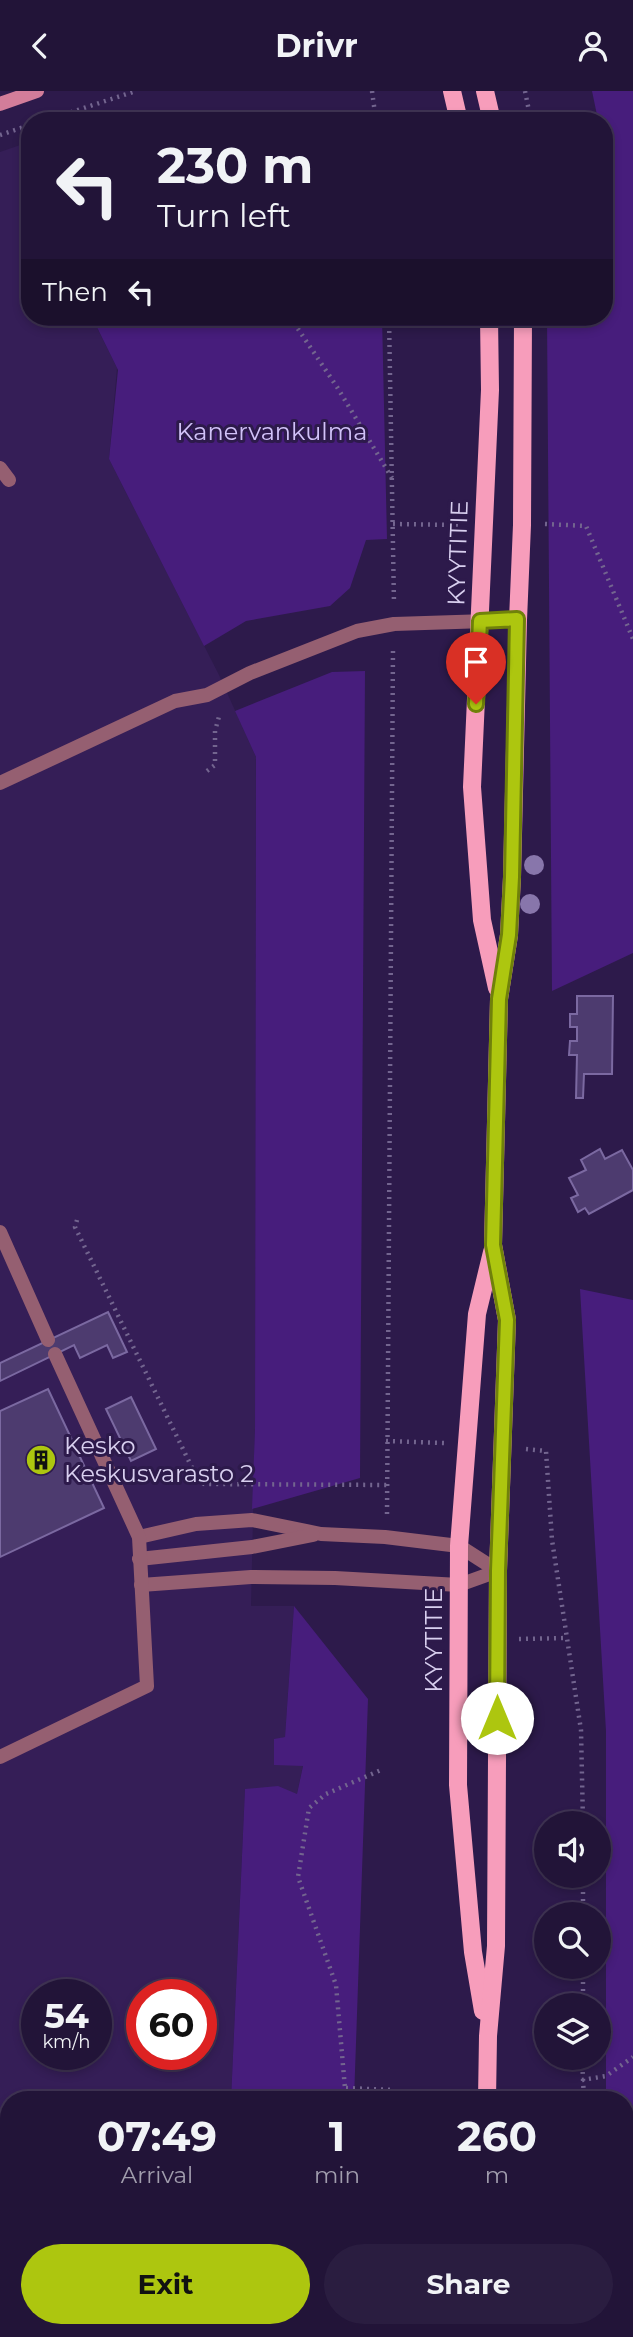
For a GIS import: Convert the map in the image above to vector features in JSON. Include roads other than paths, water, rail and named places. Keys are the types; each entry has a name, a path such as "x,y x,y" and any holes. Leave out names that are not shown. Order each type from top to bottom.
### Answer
{"main road":[{"path":"0,104 37,91"},
{"path":"452,91 458,112"},
{"path":"485,91 490,112"},
{"name":"KYYTITIE","path":"489,326 490,390 472,787 482,920 499,999"},
{"name":"KYYTITIE","path":"488,2036 473,1952 458,1786 459,1546 477,1314 493,1245 499,999 509,935 512,889 517,619 522,525 523,326"},
{"name":"KYYTITIE","path":"487,2091 488,2036 496,1946 498,1571 507,1320 493,1245"}],"lane":[{"path":"0,783 175,701 207,695 250,673 357,631 394,624 517,619"},
{"path":"0,1232 48,1340"},
{"path":"0,1757 147,1686 139,1537 55,1355"},
{"path":"139,1537 196,1524 252,1520 321,1534 385,1537 459,1546 498,1571"},
{"path":"139,1559 252,1547 321,1534"},
{"path":"141,1585 251,1577 335,1578 459,1585 498,1571"}],"place":[{"name":"Kesko Keskusvarasto 2","path":"41,1460"}],"park label":[{"name":"Kanervankulma","path":"272,432"}]}
